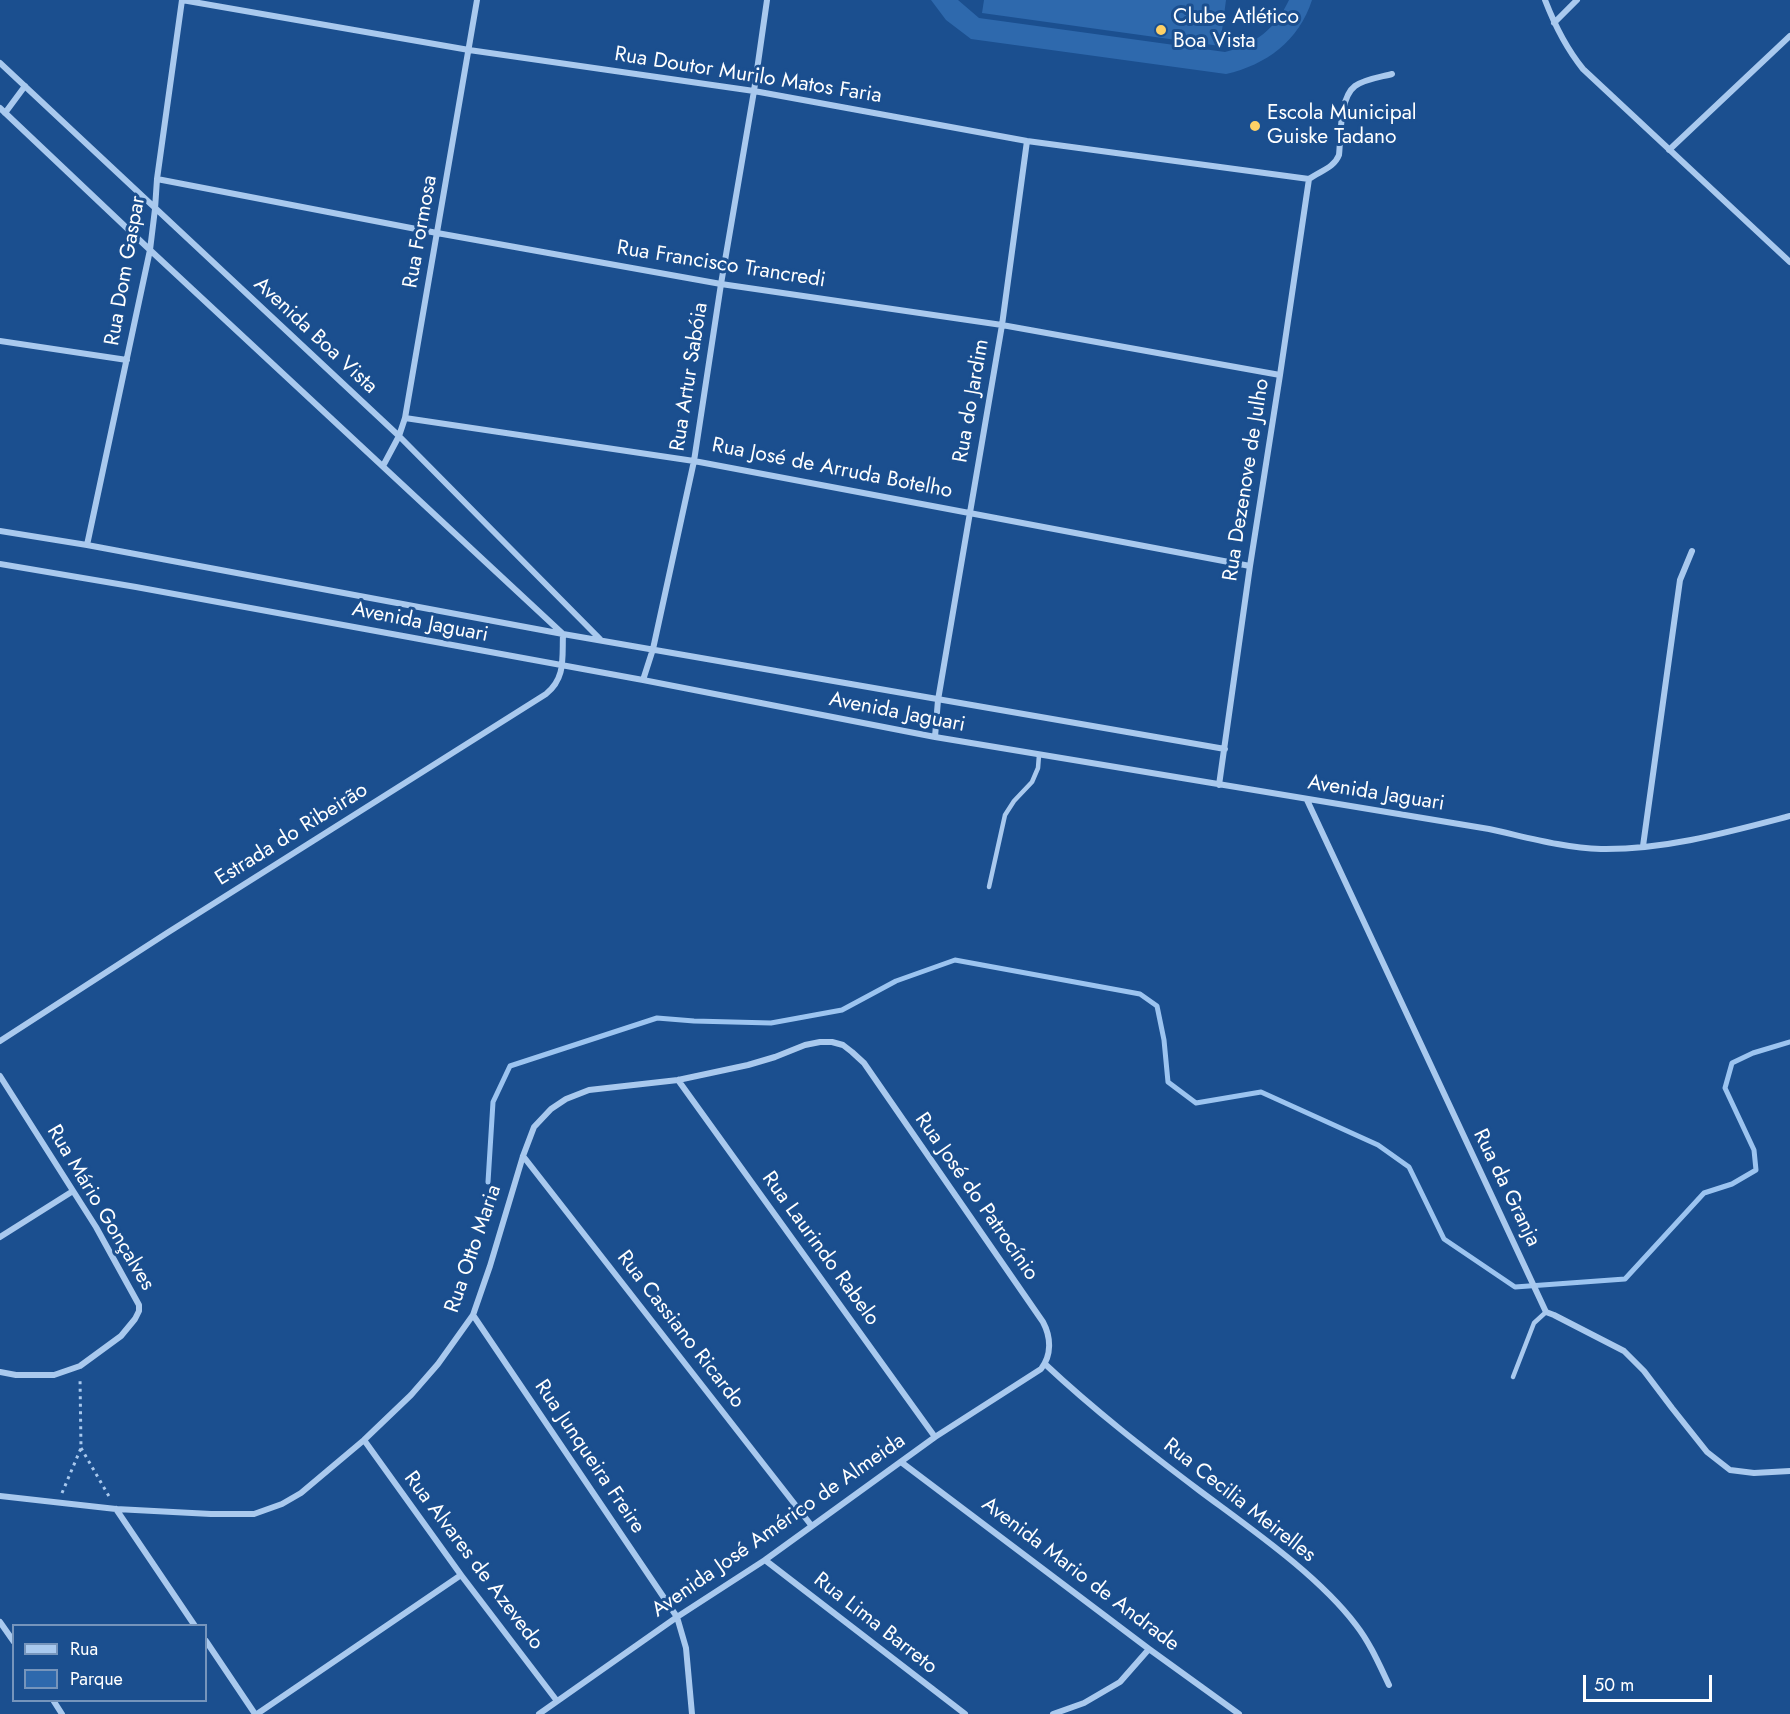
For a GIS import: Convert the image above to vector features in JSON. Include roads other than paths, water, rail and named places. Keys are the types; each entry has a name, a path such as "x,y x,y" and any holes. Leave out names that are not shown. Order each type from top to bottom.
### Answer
{"street":[{"name":"Rua Doutor Murilo Matos Faria","path":"182,0 469,50 754,91 1027,141 1309,179"},
{"name":"Rua Dom Gaspar","path":"87,545 150,250 157,179 182,0"},
{"name":"Rua Formosa","path":"383,466 399,436 405,418 477,0"},
{"name":"Rua Artur Sabóia","path":"643,680 653,650 694,461 767,0"},
{"path":"1545,0 1569,51 1583,69 1790,262"},
{"path":"1554,23 1577,0"},
{"path":"1669,150 1790,36"},
{"name":"Avenida Boa Vista","path":"0,63 399,436 601,640"},
{"path":"1309,179 1334,165 1337,160 1344,104 1350,91 1360,84 1392,74"},
{"path":"25,87 2,111 563,633"},
{"name":"Rua do Jardim","path":"935,737 938,700 1002,325 1027,141"},
{"name":"Rua Francisco Trancredi","path":"157,179 437,233 721,284 1002,325 1281,375"},
{"name":"Rua Dezenove de Julho","path":"1220,785 1250,566 1281,375 1309,179"},
{"path":"0,341 128,360"},
{"name":"Rua José de Arruda Botelho","path":"405,418 694,461 1250,566"},
{"name":"Avenida Jaguari","path":"0,531 87,545 653,650 1224,749"},
{"path":"1643,846 1680,580 1692,551"},
{"name":"Avenida Jaguari","path":"0,564 643,680 935,737 1556,843 1601,849 1643,846 1700,838 1790,816"},
{"name":"Estrada do Ribeirão","path":"0,1041 546,694 560,678 563,633"},
{"name":"Rua da Granja","path":"1307,800 1546,1312"},
{"name":"Rua Otto Maria","path":"0,1496 116,1509 211,1514 254,1514 282,1504 301,1493 364,1440 411,1395 438,1364 473,1315 523,1156 534,1127 551,1109 566,1099 590,1090 678,1080 748,1065 819,1042 832,1042 852,1052"},
{"name":"Rua José do Patrocínio","path":"852,1052 864,1063 1048,1331 1049,1345 1043,1366"},
{"name":"Rua Mário Gonçalves","path":"0,1076 96,1227 139,1305 135,1319 121,1336 80,1366 54,1375 16,1375 0,1372"},
{"name":"Rua Laurindo Rabelo","path":"678,1080 935,1437"},
{"name":"Rua Cassiano Ricardo","path":"523,1156 811,1525"},
{"path":"0,1237 73,1191"},
{"path":"1546,1312 1624,1351 1644,1371 1707,1452 1730,1470 1754,1473 1790,1471"},
{"name":"Rua Junqueira Freire","path":"473,1315 677,1617 686,1648 692,1714"},
{"name":"Avenida José Américo de Almeida","path":"539,1714 677,1617 765,1560 935,1437 1043,1366"},
{"name":"Rua Cecilia Meirelles","path":"1043,1366 1083,1400 1293,1563 1329,1595 1356,1625 1376,1656 1389,1685"},
{"name":"Rua Alvares de Azevedo","path":"364,1440 461,1575 557,1701"},
{"name":"Avenida Mario de Andrade","path":"901,1462 1239,1714"},
{"path":"116,1509 194,1624"},
{"name":"Rua Lima Barreto","path":"765,1560 965,1714"},
{"path":"207,1642 256,1714 461,1575"},
{"path":"0,1622 12,1639"},
{"path":"1053,1714 1083,1703 1120,1682 1149,1649"}],"lane":[{"path":"989,887 1005,815 1014,801 1032,782 1038,768 1039,755"},
{"path":"1513,1377 1534,1323 1546,1312"}],"waterway":[{"path":"488,1182 493,1102 510,1066 657,1018 771,1023 842,1010 896,981 955,960 1140,994 1157,1006 1164,1040 1168,1082 1196,1103 1261,1092 1378,1145 1409,1167 1444,1239 1515,1287 1625,1279 1704,1193 1732,1184 1756,1170 1754,1150 1725,1088 1732,1063 1753,1053 1790,1042"}],"place":[{"name":"Clube Atlético Boa Vista","path":"1161,30"},
{"name":"Escola Municipal Guiske Tadano","path":"1255,126"}]}
